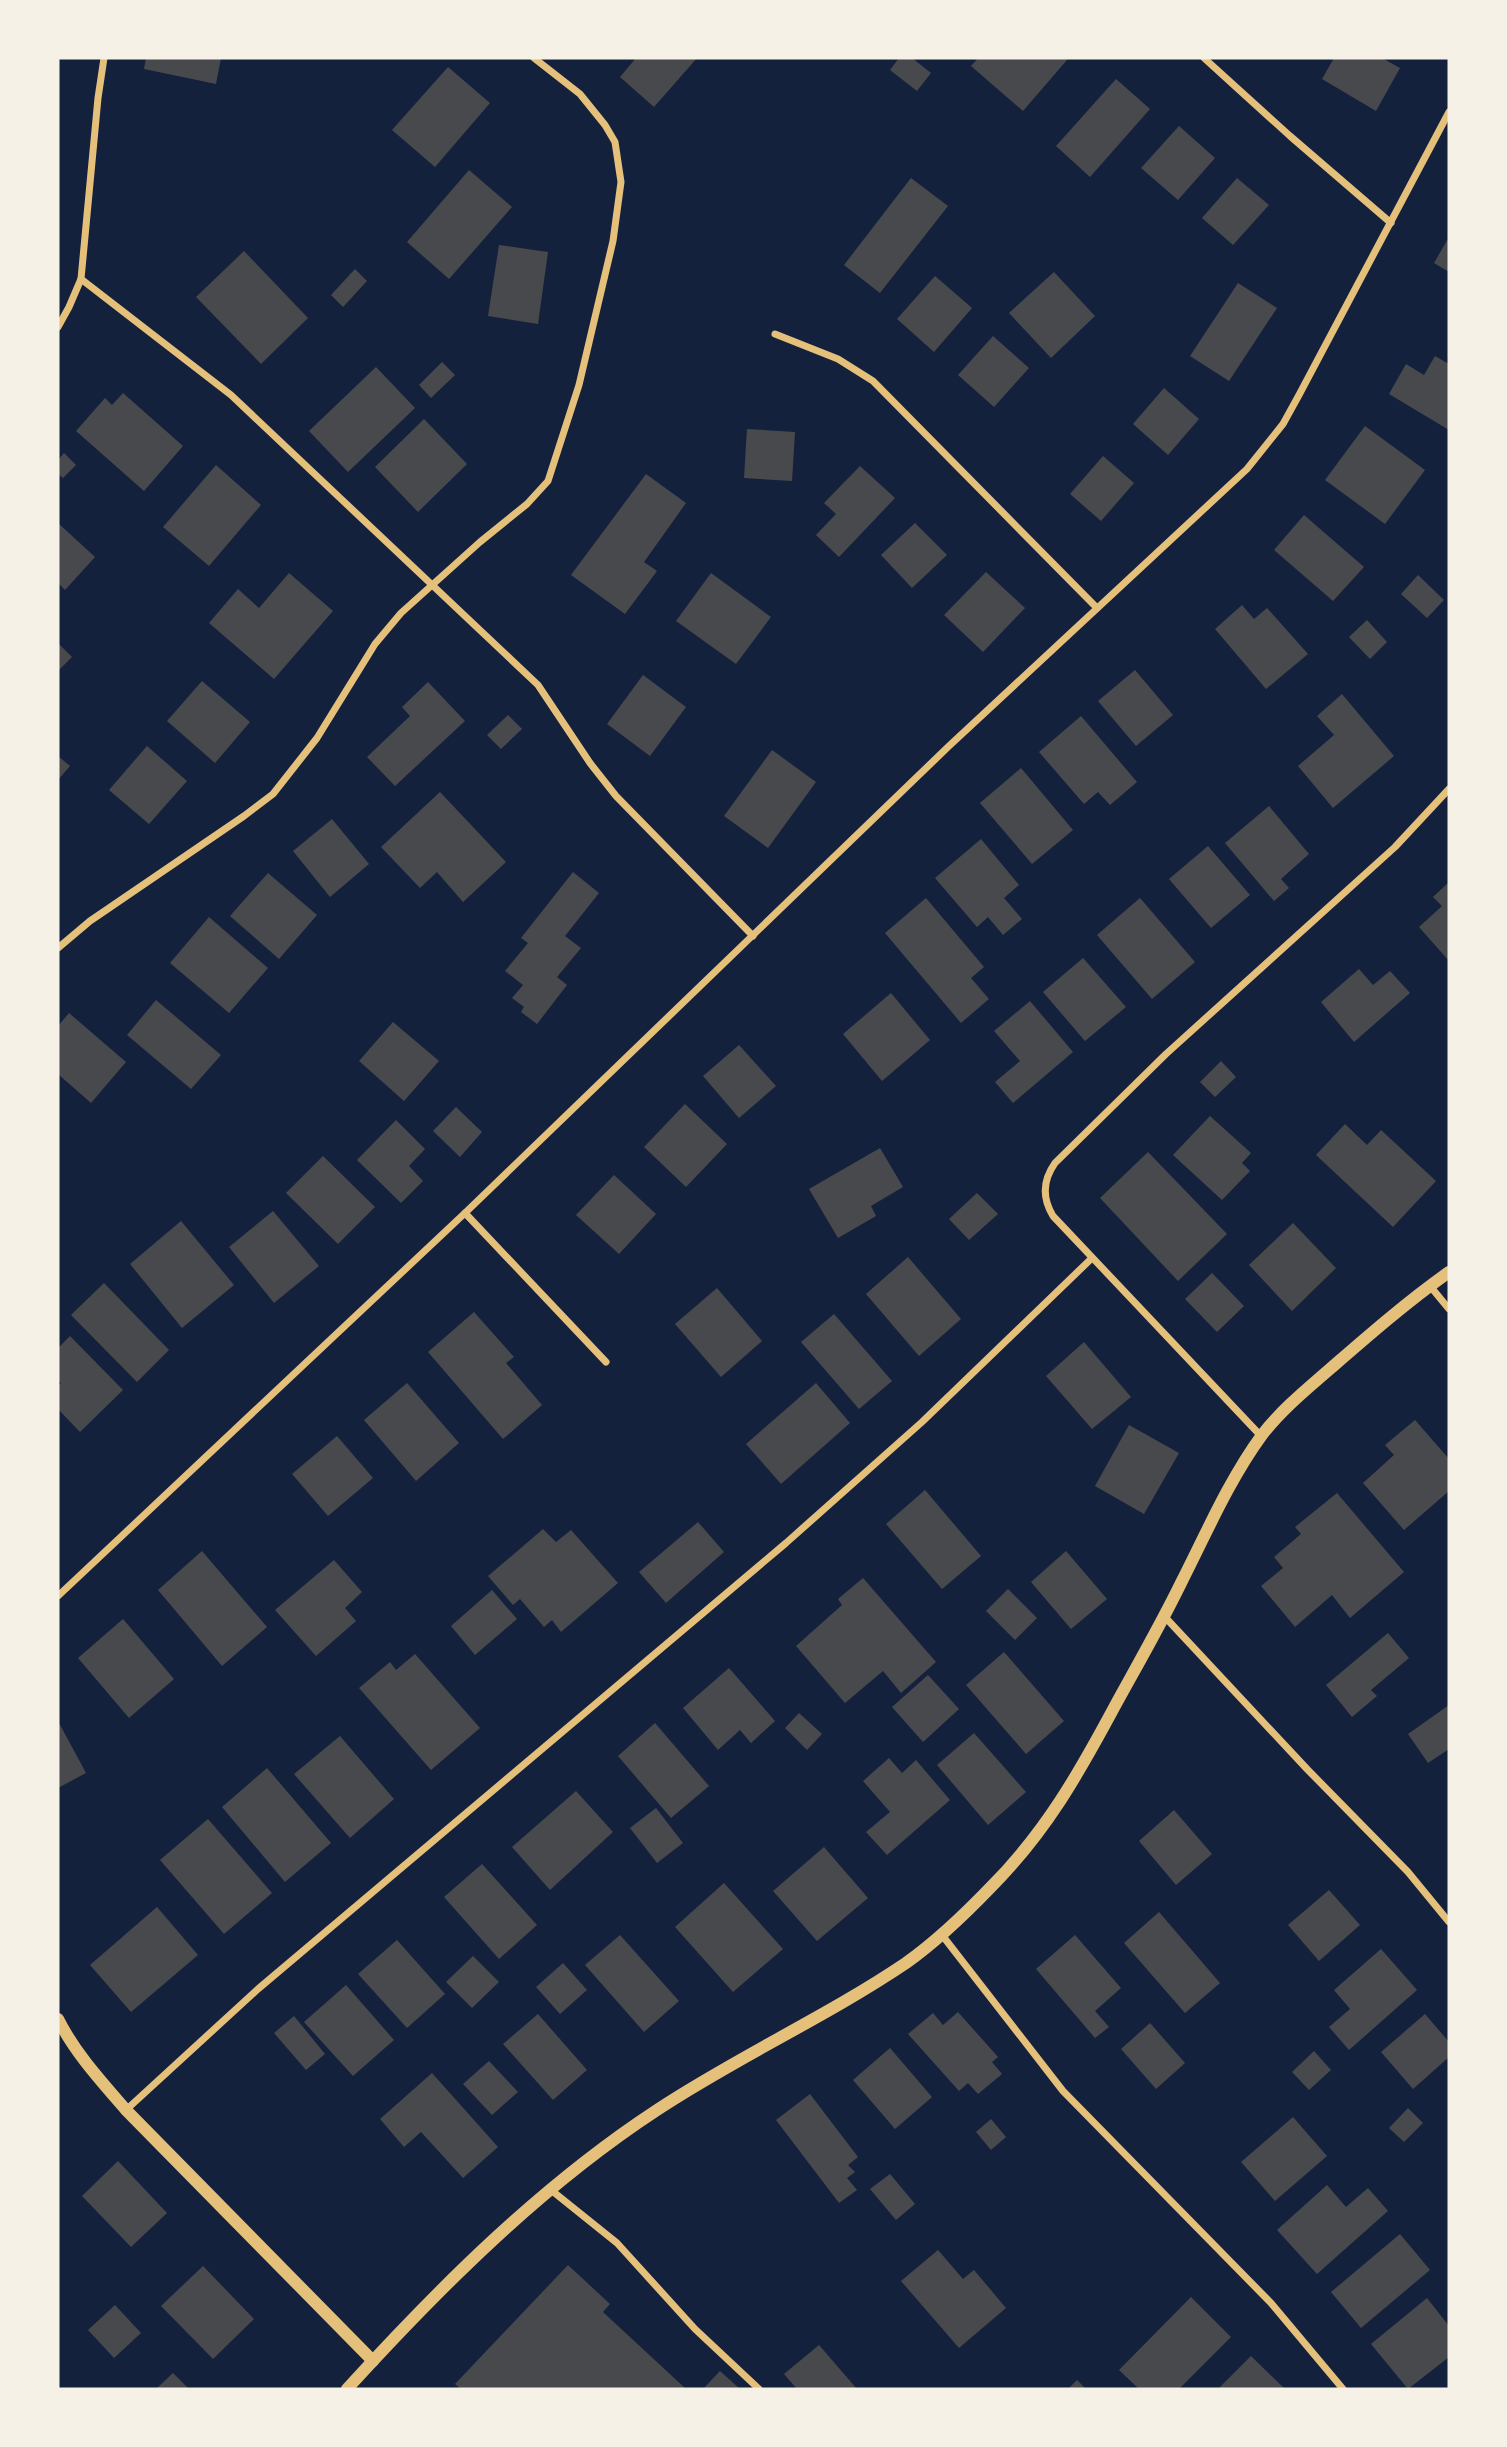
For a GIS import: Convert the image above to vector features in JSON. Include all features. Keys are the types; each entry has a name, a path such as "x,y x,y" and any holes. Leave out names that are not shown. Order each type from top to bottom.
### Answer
{"street":[{"path":"58,327 81,279 104,58"},
{"path":"58,948 90,921 273,794 317,738 375,644 401,613 480,542 527,505 548,481 579,385 613,241 621,182 615,142 593,108 580,94 534,58"},
{"path":"1204,58 1391,223"},
{"path":"58,1596 465,1213 949,746 1247,469 1266,447 1294,405 1449,112"},
{"path":"81,279 231,395 538,685 590,763 616,796 753,936"},
{"path":"775,334 838,359 873,381 1097,608"},
{"path":"1261,1436 1053,1216 1047,1204 1045,1182 1055,1163 1166,1054 1395,847 1449,789"},
{"path":"465,1213 606,1362"},
{"path":"126,2110 258,1989 786,1543 922,1422 1092,1258"},
{"path":"347,2389 495,2239 551,2190 655,2111 908,1961 942,1935 1014,1863 1054,1812 1084,1764 1214,1517 1261,1436 1298,1396 1449,1272"},
{"path":"1430,1286 1449,1309"},
{"path":"1164,1616 1408,1872 1449,1922"},
{"path":"942,1935 1063,2091 1271,2303 1343,2389"},
{"path":"58,2019 62,2040 126,2110 373,2361"},
{"path":"551,2190 617,2242 695,2329 759,2389"}],"building":[{"path":"146,58 221,58 216,84 144,69"},
{"path":"636,58 697,58 654,107 620,77"},
{"path":"899,58 912,58 931,73 917,91 890,70"},
{"path":"978,58 1067,60 1023,111 971,66"},
{"path":"1334,58 1382,58 1400,68 1376,111 1322,79"},
{"path":"448,67 490,103 435,167 392,130"},
{"path":"1116,79 1150,109 1090,177 1056,146"},
{"path":"1179,126 1215,158 1178,200 1141,168"},
{"path":"469,170 512,207 449,279 407,242"},
{"path":"911,178 948,206 880,293 844,265"},
{"path":"1237,178 1269,205 1233,245 1202,218"},
{"path":"1449,237 1449,272 1434,263"},
{"path":"499,245 548,252 538,324 488,316"},
{"path":"244,251 308,318 261,364 196,297"},
{"path":"355,269 367,281 343,307 331,295"},
{"path":"1054,272 1095,316 1051,358 1009,313"},
{"path":"935,276 972,308 934,352 897,319"},
{"path":"1238,283 1277,308 1229,381 1190,356"},
{"path":"993,336 1029,368 994,407 958,375"},
{"path":"1435,356 1449,364 1449,430 1389,394 1406,364 1424,375"},
{"path":"442,362 455,375 431,398 419,385"},
{"path":"376,367 415,408 348,472 309,431"},
{"path":"1164,388 1199,419 1168,455 1133,424"},
{"path":"123,393 183,446 144,491 76,431 105,398 112,405"},
{"path":"424,419 467,464 418,512 375,467"},
{"path":"1365,426 1425,470 1385,524 1325,480"},
{"path":"747,429 795,432 792,481 744,478"},
{"path":"64,453 76,465 63,478 58,474 58,460"},
{"path":"1103,456 1134,483 1101,521 1070,494"},
{"path":"216,465 261,505 209,566 163,527"},
{"path":"860,466 895,498 839,557 816,535 836,514 824,503"},
{"path":"646,474 686,503 644,562 657,571 625,614 571,575"},
{"path":"1304,515 1364,567 1333,601 1274,550"},
{"path":"58,523 95,557 65,590 58,583"},
{"path":"915,523 947,555 912,588 881,555"},
{"path":"986,572 1025,608 983,652 944,615"},
{"path":"289,573 333,611 274,679 209,623 238,589 259,608"},
{"path":"711,573 771,617 736,664 676,621"},
{"path":"1418,575 1444,600 1427,618 1401,594"},
{"path":"1242,605 1254,619 1267,608 1308,654 1266,689 1215,629"},
{"path":"1367,620 1387,642 1370,659 1349,637"},
{"path":"58,643 72,657 58,671"},
{"path":"1135,670 1173,715 1136,746 1098,701"},
{"path":"643,675 686,707 650,756 607,724"},
{"path":"202,681 250,722 215,763 167,721"},
{"path":"428,682 465,721 395,786 367,757 410,716 402,707"},
{"path":"1342,694 1394,756 1333,808 1298,766 1334,735 1317,716"},
{"path":"508,715 522,729 501,749 487,735"},
{"path":"1081,716 1137,782 1110,805 1098,792 1084,804 1039,752"},
{"path":"147,746 187,781 149,824 109,790"},
{"path":"772,750 816,782 768,848 724,816"},
{"path":"58,756 70,766 58,780"},
{"path":"1021,768 1073,830 1032,864 980,803"},
{"path":"440,792 506,862 463,902 437,872 420,888 381,847"},
{"path":"1269,806 1309,854 1281,879 1289,888 1274,901 1225,843"},
{"path":"332,819 369,864 330,897 293,851"},
{"path":"981,839 1019,885 1004,898 1022,919 1003,935 988,917 977,927 935,878"},
{"path":"1208,846 1250,895 1211,928 1169,879"},
{"path":"573,872 599,893 565,936 581,948 557,977 567,985 537,1024 521,1012 524,1007 512,998 523,985 505,971 528,943 521,938"},
{"path":"268,873 317,915 279,959 230,916"},
{"path":"1449,882 1449,961 1419,927 1442,906 1433,897"},
{"path":"926,898 984,967 971,978 989,999 961,1023 885,933"},
{"path":"1140,898 1195,962 1152,999 1097,935"},
{"path":"209,917 268,968 229,1013 170,963"},
{"path":"1083,958 1126,1007 1085,1041 1043,992"},
{"path":"1359,969 1373,985 1390,971 1410,993 1354,1042 1321,1002"},
{"path":"891,993 930,1040 882,1081 843,1034"},
{"path":"156,1000 221,1055 191,1089 127,1035"},
{"path":"1030,1001 1073,1052 1013,1103 995,1082 1020,1061 994,1031"},
{"path":"69,1013 126,1062 91,1103 58,1074 58,1026"},
{"path":"393,1022 439,1061 404,1101 359,1061"},
{"path":"739,1045 776,1086 739,1118 703,1076"},
{"path":"1221,1061 1236,1077 1215,1097 1200,1082"},
{"path":"685,1104 727,1144 686,1187 644,1147"},
{"path":"456,1107 482,1132 460,1157 433,1131"},
{"path":"1210,1116 1251,1153 1242,1163 1250,1171 1222,1200 1173,1155"},
{"path":"396,1120 425,1149 409,1166 423,1181 401,1203 357,1160"},
{"path":"1345,1124 1367,1145 1381,1130 1436,1181 1393,1227 1316,1155"},
{"path":"880,1148 903,1187 871,1206 876,1216 838,1238 809,1189"},
{"path":"1148,1152 1227,1234 1178,1281 1100,1198"},
{"path":"323,1156 375,1207 338,1244 286,1193"},
{"path":"614,1175 656,1214 619,1254 576,1215"},
{"path":"977,1193 998,1214 969,1240 949,1219"},
{"path":"273,1211 319,1266 274,1303 229,1247"},
{"path":"181,1221 234,1285 182,1328 130,1264"},
{"path":"1293,1223 1336,1268 1292,1311 1249,1265"},
{"path":"908,1257 961,1319 919,1356 866,1294"},
{"path":"1212,1273 1244,1306 1217,1332 1185,1299"},
{"path":"104,1283 169,1350 137,1382 71,1315"},
{"path":"717,1288 762,1341 721,1377 675,1324"},
{"path":"474,1312 514,1357 506,1363 542,1405 503,1439 428,1352"},
{"path":"834,1314 892,1381 859,1409 801,1342"},
{"path":"70,1336 123,1390 80,1432 58,1409 58,1386 61,1383 58,1380 58,1348"},
{"path":"1084,1342 1131,1397 1092,1429 1046,1376"},
{"path":"407,1383 459,1443 416,1481 364,1420"},
{"path":"816,1383 850,1423 781,1484 746,1444"},
{"path":"1415,1420 1449,1459 1449,1491 1404,1530 1363,1483 1394,1455 1385,1445"},
{"path":"1129,1425 1179,1453 1144,1514 1095,1486"},
{"path":"337,1436 373,1478 328,1516 292,1474"},
{"path":"925,1490 981,1556 942,1589 886,1524"},
{"path":"1337,1493 1404,1572 1350,1618 1332,1595 1295,1627 1261,1586 1283,1568 1274,1557 1301,1534 1295,1527"},
{"path":"698,1522 724,1552 666,1603 639,1572"},
{"path":"543,1529 556,1542 571,1530 618,1583 561,1632 552,1620 544,1627 520,1599 513,1605 488,1576"},
{"path":"202,1551 267,1627 222,1666 158,1590"},
{"path":"1066,1551 1107,1599 1071,1629 1031,1582"},
{"path":"334,1560 362,1592 345,1608 356,1621 316,1656 275,1610"},
{"path":"863,1578 936,1662 901,1693 883,1671 845,1703 796,1646 842,1605 838,1599"},
{"path":"1008,1589 1037,1618 1015,1640 986,1611"},
{"path":"492,1590 517,1619 475,1655 451,1626"},
{"path":"123,1619 174,1679 129,1718 78,1658"},
{"path":"1388,1633 1409,1658 1371,1690 1377,1696 1352,1717 1326,1685"},
{"path":"1004,1652 1064,1721 1026,1754 966,1685"},
{"path":"415,1654 480,1728 431,1770 359,1688 390,1662 396,1670"},
{"path":"729,1668 775,1721 751,1743 740,1730 718,1750 683,1708"},
{"path":"928,1675 959,1709 923,1742 892,1707"},
{"path":"1449,1705 1449,1749 1428,1763 1408,1734"},
{"path":"799,1713 822,1734 807,1750 785,1728"},
{"path":"58,1721 86,1773 58,1788"},
{"path":"655,1723 709,1786 671,1818 618,1756"},
{"path":"974,1733 1026,1792 988,1825 937,1765"},
{"path":"340,1736 394,1799 350,1838 294,1774"},
{"path":"889,1758 902,1773 916,1760 950,1800 887,1855 866,1832 890,1812 863,1781"},
{"path":"267,1768 331,1843 285,1882 222,1807"},
{"path":"576,1791 613,1832 550,1890 512,1847"},
{"path":"656,1808 683,1843 657,1863 630,1828"},
{"path":"1174,1810 1212,1854 1176,1885 1139,1841"},
{"path":"208,1819 272,1893 224,1934 160,1860"},
{"path":"824,1847 868,1898 817,1941 773,1891"},
{"path":"482,1864 537,1925 499,1959 444,1897"},
{"path":"724,1883 783,1949 733,1992 675,1927"},
{"path":"1329,1890 1360,1925 1319,1961 1288,1925"},
{"path":"157,1907 198,1955 131,2012 90,1965"},
{"path":"1159,1912 1220,1983 1185,2013 1124,1943"},
{"path":"620,1935 679,2001 644,2032 585,1965"},
{"path":"1075,1935 1121,1988 1095,2011 1109,2027 1095,2038 1036,1969"},
{"path":"397,1940 445,1994 407,2028 358,1974"},
{"path":"1381,1949 1417,1990 1349,2050 1329,2027 1350,2009 1334,1990"},
{"path":"473,1956 499,1982 472,2008 446,1982"},
{"path":"563,1963 587,1990 560,2014 536,1987"},
{"path":"346,1985 394,2040 353,2076 304,2022"},
{"path":"958,2012 998,2057 992,2062 1002,2074 978,2094 968,2083 959,2091 908,2034 933,2013 943,2025"},
{"path":"538,2014 587,2070 553,2100 503,2044"},
{"path":"1425,2014 1449,2042 1449,2057 1413,2089 1381,2052"},
{"path":"294,2016 325,2054 306,2070 274,2033"},
{"path":"1150,2023 1185,2063 1156,2089 1121,2049"},
{"path":"890,2048 932,2097 895,2129 853,2080"},
{"path":"1314,2051 1331,2070 1309,2090 1292,2072"},
{"path":"489,2061 518,2092 492,2115 463,2084"},
{"path":"432,2073 498,2147 463,2178 421,2132 404,2147 380,2119"},
{"path":"810,2094 858,2157 848,2165 855,2172 847,2178 857,2190 839,2203 776,2120"},
{"path":"1408,2108 1423,2123 1404,2142 1389,2128"},
{"path":"1293,2117 1327,2156 1275,2201 1241,2162"},
{"path":"991,2119 1006,2137 991,2150 976,2132"},
{"path":"118,2161 167,2213 131,2247 82,2196"},
{"path":"890,2174 915,2204 896,2220 870,2189"},
{"path":"1327,2185 1346,2207 1368,2188 1388,2211 1317,2274 1277,2230"},
{"path":"1400,2234 1430,2270 1361,2328 1331,2292"},
{"path":"938,2250 963,2279 974,2270 1006,2308 959,2348 901,2281"},
{"path":"568,2265 610,2304 603,2312 686,2389 461,2389 455,2384"},
{"path":"203,2266 254,2319 213,2359 161,2306"},
{"path":"1191,2297 1231,2337 1179,2389 1139,2389 1119,2370"},
{"path":"1427,2298 1449,2326 1449,2357 1408,2389 1371,2344"},
{"path":"115,2305 141,2333 114,2358 88,2330"},
{"path":"819,2345 857,2389 797,2389 784,2374"},
{"path":"1251,2356 1285,2389 1218,2389"},
{"path":"720,2371 740,2389 703,2389"},
{"path":"173,2373 189,2389 156,2389"},
{"path":"1077,2380 1086,2389 1068,2389"}]}
